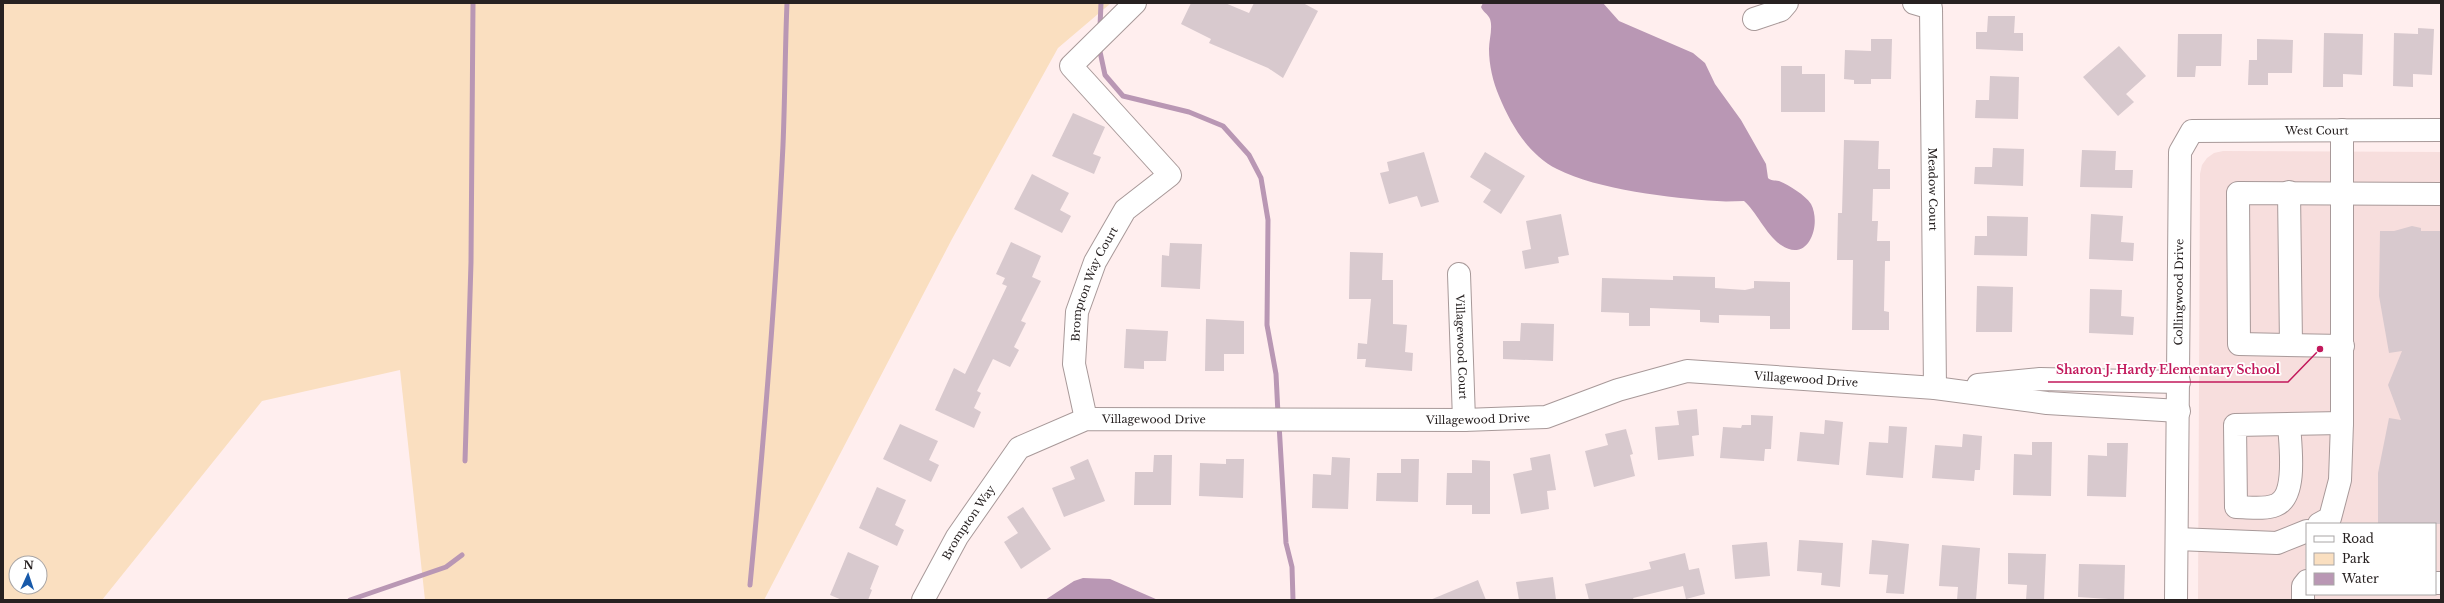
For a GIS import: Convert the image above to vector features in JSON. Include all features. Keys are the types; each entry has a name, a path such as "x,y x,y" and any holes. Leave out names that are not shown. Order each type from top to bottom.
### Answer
{"street":[{"name":"Brompton Way Court","path":"1086,419 1074,364 1077,312 1095,262 1125,210 1170,175 1071,66 1135,3"},
{"path":"1754,19 1781,10 1787,3"},
{"name":"Meadow Court","path":"1914,3 1931,8 1935,388"},
{"path":"2321,523 2330,518 2340,480 2343,346 2342,130"},
{"name":"West Court","path":"2192,131 2441,130"},
{"name":"Collingwood Drive","path":"2176,600 2180,152 2192,131"},
{"path":"2289,192 2291,345"},
{"path":"2343,346 2239,344 2238,193 2289,192 2441,194"},
{"name":"Villagewood Court","path":"1460,274 1464,420"},
{"name":"Villagewood Drive","path":"1019,448 1086,419 1464,420 1546,417 1618,390 1687,371 1935,388 2047,403 2178,411"},
{"name":"Villagewood Drive","path":"1935,388 2040,380 2179,382"},
{"path":"2289,424 2342,423"},
{"name":"Brompton Way","path":"923,600 957,537 1019,448"},
{"path":"2177,539 2277,543 2306,531"},
{"path":"2303,600 2304,586 2306,583"}],"shaded area":[{"path":"2223,151 2441,152 2441,600 2198,600 2200,174 2202,165 2207,158 2214,153"}],"green space":[{"path":"3,3 1111,3 1058,48 952,239 764,600 425,600 400,370 262,401 102,600 3,600"}],"water":[{"path":"1483,3 1603,3 1619,21 1693,53 1705,63 1715,84 1741,120 1766,164 1768,178 1779,181 1792,188 1805,197 1811,204 1815,222 1810,240 1799,250 1790,250 1781,245 1776,241 1744,201 1678,198 1614,188 1574,176 1547,163 1529,147 1515,128 1497,91 1490,61 1489,49 1491,23 1489,17 1481,7"},
{"path":"1083,578 1110,579 1158,600 1045,600 1074,581"}],"building":[{"path":"1191,3 1225,3 1249,13 1254,3 1303,3 1318,11 1283,78 1268,68 1209,43 1211,39 1181,24"},
{"path":"1988,16 2015,16 2014,33 2023,33 2023,51 1976,49 1976,32 1987,32"},
{"path":"2418,28 2434,29 2432,75 2413,74 2413,87 2393,86 2394,33 2418,34"},
{"path":"2324,33 2363,34 2362,75 2343,74 2343,87 2323,87"},
{"path":"2178,34 2222,34 2221,66 2196,66 2195,77 2177,77"},
{"path":"1871,39 1892,39 1891,79 1871,79 1871,84 1854,84 1854,80 1844,79 1845,50 1871,51"},
{"path":"2257,39 2293,40 2292,73 2268,73 2268,85 2248,85 2249,60 2257,60"},
{"path":"2119,46 2146,76 2126,94 2134,102 2118,116 2083,77"},
{"path":"1781,66 1802,66 1802,74 1825,74 1825,112 1781,112"},
{"path":"1990,76 2019,77 2018,119 1975,118 1976,100 1989,100"},
{"path":"1073,113 1105,127 1093,154 1101,157 1094,174 1052,156"},
{"path":"1844,140 1879,141 1878,169 1890,169 1890,189 1873,189 1872,221 1878,221 1877,241 1890,241 1890,261 1885,261 1884,311 1889,312 1889,330 1852,330 1853,260 1837,260 1838,213 1842,213"},
{"path":"1993,148 2024,149 2023,186 1974,184 1975,167 1992,167"},
{"path":"2082,150 2116,151 2115,170 2133,170 2132,188 2080,187"},
{"path":"1424,152 1439,202 1421,207 1417,196 1389,204 1380,173 1389,171 1387,162"},
{"path":"1485,152 1525,176 1501,214 1483,202 1491,190 1470,177"},
{"path":"1032,174 1069,193 1060,210 1071,216 1062,233 1014,209"},
{"path":"1561,214 1569,255 1558,257 1559,263 1525,269 1522,251 1531,249 1526,221"},
{"path":"2091,214 2123,216 2121,242 2134,243 2133,261 2089,259"},
{"path":"1987,216 2028,217 2027,256 1974,255 1975,236 1987,236"},
{"path":"2412,226 2421,228 2421,231 2441,231 2441,524 2378,523 2378,473 2389,418 2401,420 2388,385 2402,351 2389,353 2379,296 2380,231 2394,231"},
{"path":"1011,242 1041,256 1032,277 1041,281 1021,321 1026,323 1014,347 1019,350 1010,367 993,359 977,391 981,393 974,408 981,412 974,428 935,410 954,368 965,374 1007,286 1002,284 1005,278 996,274"},
{"path":"1170,243 1202,244 1200,289 1161,287 1162,255 1169,256"},
{"path":"1350,252 1383,253 1382,280 1393,280 1393,324 1407,325 1405,352 1413,353 1412,371 1365,367 1366,359 1357,359 1358,343 1367,344 1371,299 1349,299"},
{"path":"1673,276 1715,277 1715,288 1745,290 1754,288 1754,281 1790,282 1790,329 1770,329 1770,316 1719,315 1719,323 1700,322 1700,310 1650,308 1650,326 1629,326 1629,313 1601,312 1602,278 1673,280"},
{"path":"1977,286 2013,287 2012,332 1976,332"},
{"path":"2090,289 2122,290 2121,316 2134,317 2133,335 2089,333"},
{"path":"1206,319 1244,321 1244,354 1224,354 1224,371 1205,371"},
{"path":"1521,323 1554,324 1553,361 1503,359 1503,341 1520,341"},
{"path":"1126,329 1168,331 1166,361 1144,361 1144,369 1124,368"},
{"path":"1697,409 1699,435 1692,436 1694,456 1658,460 1655,427 1679,425 1677,411"},
{"path":"1751,415 1773,416 1771,449 1765,449 1764,461 1720,458 1723,427 1741,428 1742,425 1751,425"},
{"path":"1825,420 1843,422 1839,465 1797,461 1800,432 1824,434"},
{"path":"900,424 938,441 929,460 939,465 931,482 883,459"},
{"path":"1889,426 1907,427 1903,478 1866,475 1869,442 1888,443"},
{"path":"1626,429 1633,454 1630,455 1635,476 1594,487 1585,451 1608,445 1605,434"},
{"path":"1963,434 1982,436 1980,470 1975,470 1974,481 1932,478 1935,445 1962,447"},
{"path":"2032,442 2052,442 2051,496 2013,495 2014,454 2032,455"},
{"path":"2107,443 2128,443 2126,497 2087,496 2088,455 2107,456"},
{"path":"1550,454 1556,490 1547,491 1549,509 1521,514 1513,474 1532,470 1530,458"},
{"path":"1154,455 1172,455 1171,505 1134,505 1135,472 1153,472"},
{"path":"1332,457 1350,458 1348,509 1312,508 1313,474 1331,475"},
{"path":"1088,459 1105,501 1064,517 1052,488 1075,479 1070,467"},
{"path":"1226,459 1244,459 1243,498 1199,496 1200,463 1226,464"},
{"path":"1401,459 1419,459 1418,502 1376,501 1377,473 1401,473"},
{"path":"1472,460 1490,461 1490,514 1472,514 1472,505 1446,505 1447,473 1472,473"},
{"path":"877,487 906,500 895,525 904,530 897,546 859,528"},
{"path":"1023,507 1051,549 1021,569 1004,542 1018,533 1007,517"},
{"path":"1799,540 1843,543 1840,587 1821,585 1822,573 1797,571"},
{"path":"1872,540 1909,544 1904,594 1886,593 1888,575 1869,574"},
{"path":"1767,542 1770,576 1735,579 1732,545"},
{"path":"1942,545 1980,548 1976,600 1957,600 1958,587 1939,586"},
{"path":"848,552 879,566 870,589 872,590 868,600 842,600 830,595"},
{"path":"1685,553 1689,570 1699,568 1705,594 1686,599 1683,586 1633,598 1634,600 1589,600 1585,584 1651,569 1649,562"},
{"path":"2008,553 2046,554 2044,600 2026,600 2027,585 2008,584"},
{"path":"2079,564 2125,565 2124,600 2078,597"},
{"path":"1553,577 1556,600 1519,600 1516,582"},
{"path":"1478,580 1486,600 1430,600"}],"waterway":[{"path":"465,461 471,262 473,3"},
{"path":"750,585 765,420 777,255 783,145 787,3"},
{"path":"1100,27 1101,3"},
{"path":"1099,47 1105,75 1123,96 1189,112 1223,126 1249,155 1261,178 1268,220 1267,325 1276,374 1278,414"},
{"path":"1279,424 1286,543 1292,567 1293,600"},
{"path":"350,600 446,567 462,555"}],"place":[{"name":"Sharon J. Hardy Elementary School","path":"2320,349"}]}
